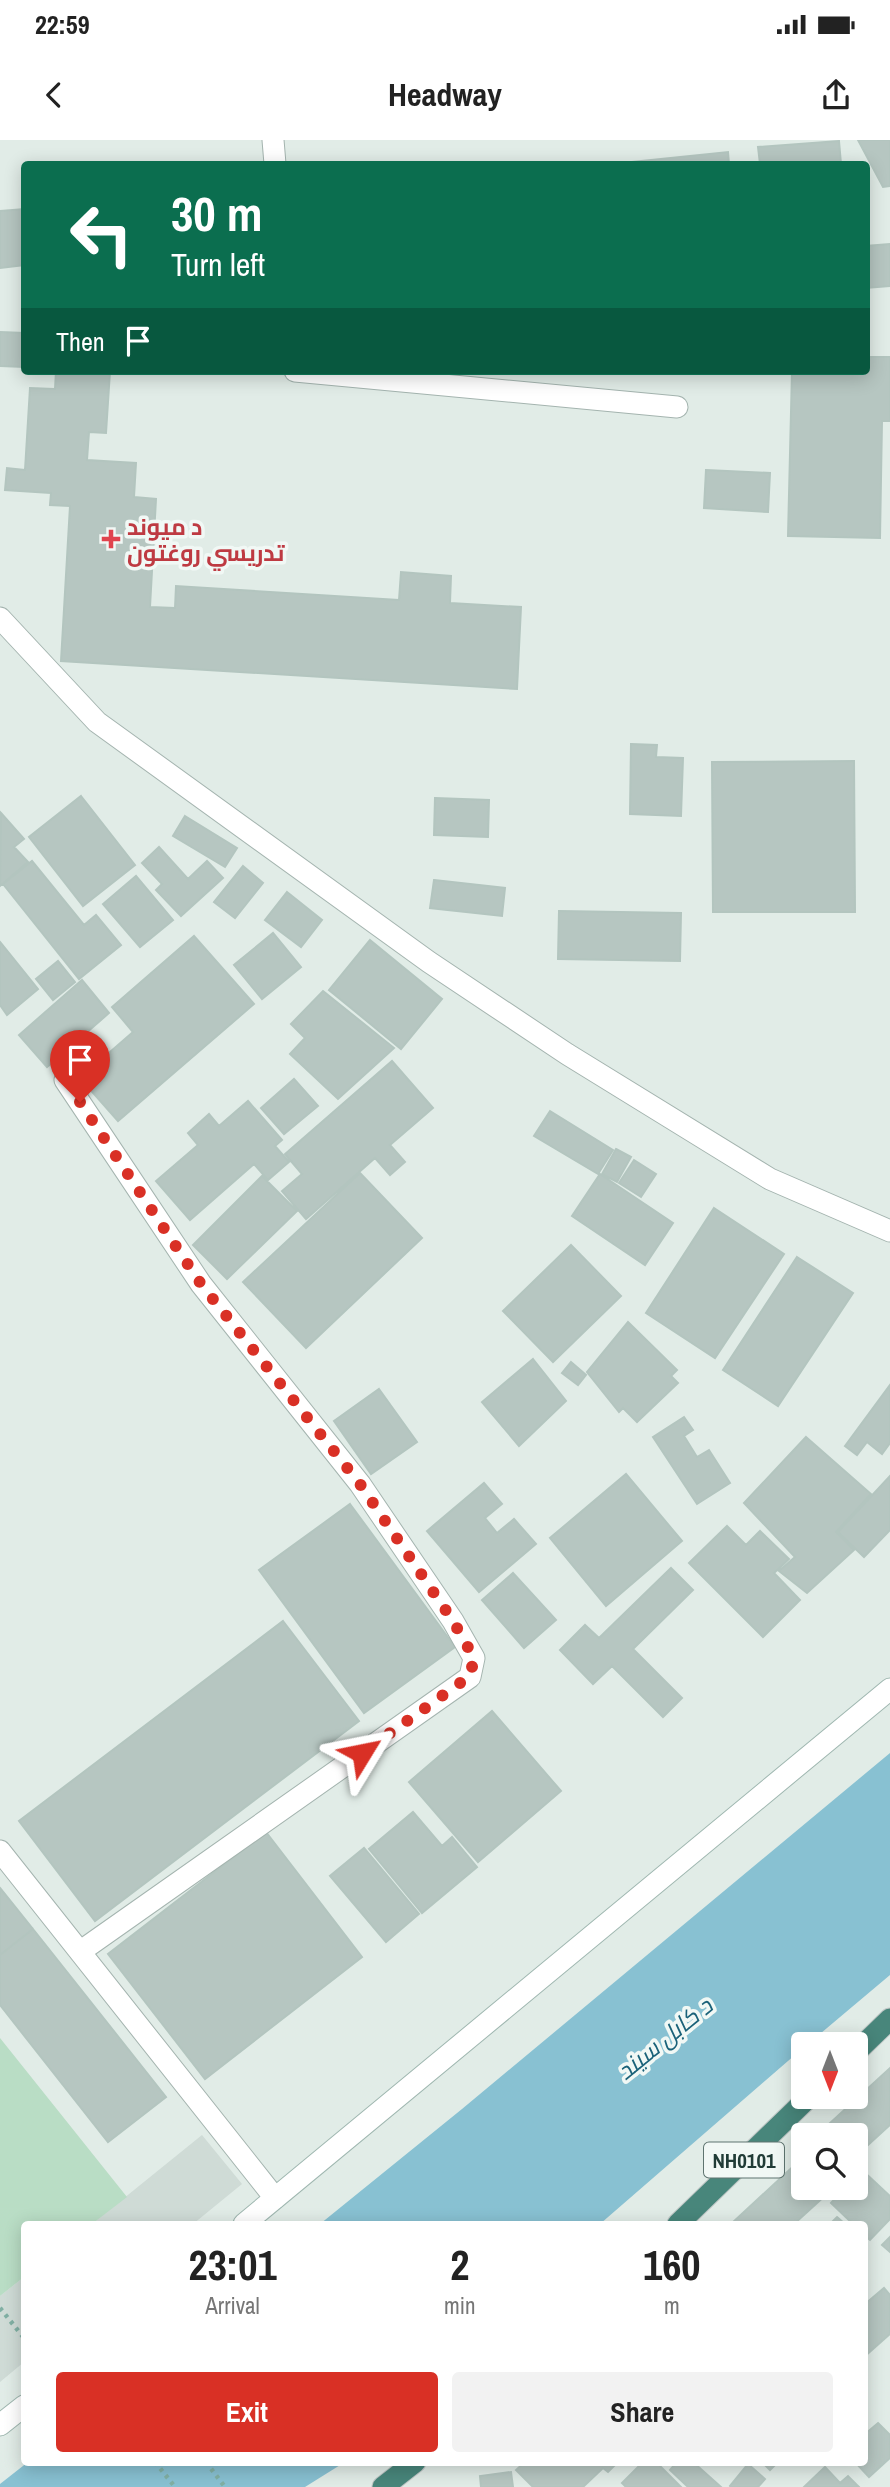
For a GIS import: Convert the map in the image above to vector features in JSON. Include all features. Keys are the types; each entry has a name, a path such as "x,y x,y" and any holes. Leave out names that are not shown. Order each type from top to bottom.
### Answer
{"highway":[{"path":"868,2040 890,2019"},
{"name":"NH0101","path":"681,2221 797,2109"},
{"path":"383,2487 410,2466"}],"street":[{"path":"274,140 275,161"},
{"path":"337,375 677,407"},
{"path":"0,618 97,722 429,962 567,1054 770,1179 890,1231"},
{"path":"65,1080 201,1284 360,1484 453,1621 474,1658 470,1676 81,1951"},
{"path":"247,2221 890,1689"},
{"path":"0,1851 275,2198"},
{"path":"0,2425 21,2408"}],"path":[{"path":"0,2308 21,2334"},
{"path":"158,2466 175,2487"},
{"path":"209,2466 225,2487"}],"shaded area":[{"path":"202,2135 242,2184 197,2221 96,2221"},
{"path":"21,2279 21,2364 0,2382 0,2296"}],"green space":[{"path":"0,2038 127,2197 96,2221 21,2221 21,2279 0,2296"}],"water":[{"name":"د کابل سيند","path":"890,1753 890,1975 822,2032 791,2032 791,2058 603,2221 324,2221"},
{"path":"23,2466 339,2466 305,2487 0,2487 0,2484"}],"building":[{"path":"858,140 890,140 890,186 883,187"},
{"path":"839,141 841,161 760,161 758,147"},
{"path":"728,152 729,161 641,161"},
{"path":"21,209 21,265 0,268 0,211"},
{"path":"890,244 890,286 870,288 870,246"},
{"path":"0,332 21,333 21,367 0,366"},
{"path":"870,357 890,357 890,421 882,421 880,538 788,536 792,375 870,375"},
{"name":"د میوند تدریسي روغتون","path":"56,375 110,375 106,433 89,432 87,460 136,463 134,497 156,499 150,607 175,608 176,586 399,600 401,572 451,576 450,603 521,607 517,689 61,661 70,506 50,505 51,493 5,490 7,468 25,470 30,388 55,389"},
{"path":"706,470 770,473 768,512 704,508"},
{"path":"631,744 657,745 656,757 683,758 681,816 630,814"},
{"path":"854,761 855,912 713,912 712,762"},
{"path":"81,796 135,865 83,906 29,837"},
{"path":"435,798 489,800 488,837 434,835"},
{"path":"1,813 24,839 14,847 28,862 0,886"},
{"path":"185,816 237,848 225,867 173,836"},
{"path":"159,847 188,879 207,861 223,878 181,916 156,890 162,884 142,863"},
{"path":"32,861 84,925 96,915 121,945 79,979 3,884"},
{"path":"243,866 263,883 235,918 214,902"},
{"path":"136,876 173,920 140,947 103,904"},
{"path":"434,880 505,888 502,916 430,908"},
{"path":"287,892 322,920 301,947 265,920"},
{"path":"559,911 681,913 680,961 558,959"},
{"path":"273,933 301,967 262,999 234,965"},
{"path":"194,936 254,1004 118,1121 80,1078 133,1032 112,1007"},
{"path":"370,940 442,999 401,1049 329,990"},
{"path":"0,942 38,989 7,1015 0,1005"},
{"path":"58,961 75,982 53,1000 36,979"},
{"path":"82,980 109,1013 47,1067 19,1035"},
{"path":"323,991 394,1048 338,1099 290,1054 305,1038 291,1024"},
{"path":"392,1061 433,1108 390,1145 405,1162 390,1175 375,1158 306,1219 282,1191 302,1174 285,1154"},
{"path":"294,1079 318,1106 284,1134 261,1108"},
{"path":"248,1101 282,1140 275,1146 289,1162 268,1180 254,1164 190,1220 156,1181 198,1145 188,1133 209,1114 219,1126"},
{"path":"550,1111 613,1150 598,1174 534,1136"},
{"path":"616,1149 631,1157 617,1182 602,1174"},
{"path":"634,1160 656,1174 641,1197 619,1183"},
{"path":"360,1173 422,1238 306,1348 243,1282"},
{"path":"600,1174 673,1223 645,1265 572,1216"},
{"path":"262,1176 297,1211 227,1279 193,1245"},
{"path":"714,1208 784,1254 715,1358 646,1313"},
{"path":"571,1245 621,1296 553,1362 503,1311"},
{"path":"797,1257 853,1293 778,1406 723,1370"},
{"path":"628,1322 677,1370 671,1376 678,1383 637,1422 623,1408 619,1412 587,1372"},
{"path":"533,1359 566,1401 519,1446 482,1402"},
{"path":"571,1362 586,1375 578,1385 562,1373"},
{"path":"890,1385 890,1443 882,1454 867,1442 857,1455 845,1446"},
{"path":"379,1389 417,1442 371,1474 334,1421"},
{"path":"684,1417 693,1430 684,1436 697,1457 709,1450 730,1483 697,1504 653,1437"},
{"path":"806,1437 871,1494 836,1532 854,1550 807,1593 779,1571 795,1557 744,1503"},
{"path":"626,1474 682,1541 606,1606 550,1538"},
{"path":"890,1476 890,1530 864,1557 838,1532"},
{"path":"484,1483 502,1504 485,1518 497,1533 514,1519 536,1544 479,1592 427,1531"},
{"path":"350,1504 455,1647 364,1713 259,1570"},
{"path":"727,1526 746,1545 760,1531 789,1559 774,1573 800,1600 763,1637 689,1563"},
{"path":"671,1568 693,1590 633,1649 682,1698 663,1717 612,1666 593,1684 560,1650 585,1625 599,1638"},
{"path":"513,1573 556,1620 524,1648 482,1600"},
{"path":"283,1621 359,1721 95,1921 19,1821"},
{"path":"492,1711 561,1791 478,1862 409,1782"},
{"path":"413,1812 442,1846 452,1837 477,1867 422,1913 369,1849"},
{"path":"266,1832 362,1957 205,2079 108,1954"},
{"path":"364,1848 419,1914 386,1942 330,1876"},
{"path":"0,1888 33,1929 0,1955"},
{"path":"33,1929 166,2097 108,2142 0,2005 0,1955"},
{"path":"890,2068 890,2125 868,2145 868,2123 830,2123 845,2109 868,2109 868,2088"},
{"path":"791,2168 791,2200 820,2200 797,2221 734,2221"},
{"path":"868,2176 890,2196 890,2219 870,2240 868,2221 850,2221 831,2203 834,2200 868,2200"},
{"path":"890,2237 890,2252 882,2245"},
{"path":"884,2288 890,2295 890,2334 868,2353 868,2302"},
{"path":"878,2423 890,2435 890,2458 869,2477 859,2466 868,2466 868,2432"},
{"path":"520,2466 614,2466 608,2472 603,2468 583,2487 533,2487 516,2470"},
{"path":"639,2466 660,2466 681,2487 626,2487 622,2483"},
{"path":"674,2466 697,2466 721,2487 688,2487 670,2470"},
{"path":"746,2466 750,2466 765,2479 758,2487 730,2486"},
{"path":"825,2467 840,2483 848,2476 859,2487 804,2487"},
{"path":"511,2472 513,2487 481,2487 480,2476"}],"place":[{"name":"د میوند تدریسي روغتون","path":"111,539"}],"route":[{"path":"80,1102 201,1284 360,1484 453,1621 474,1658 470,1676 362,1753"}]}
